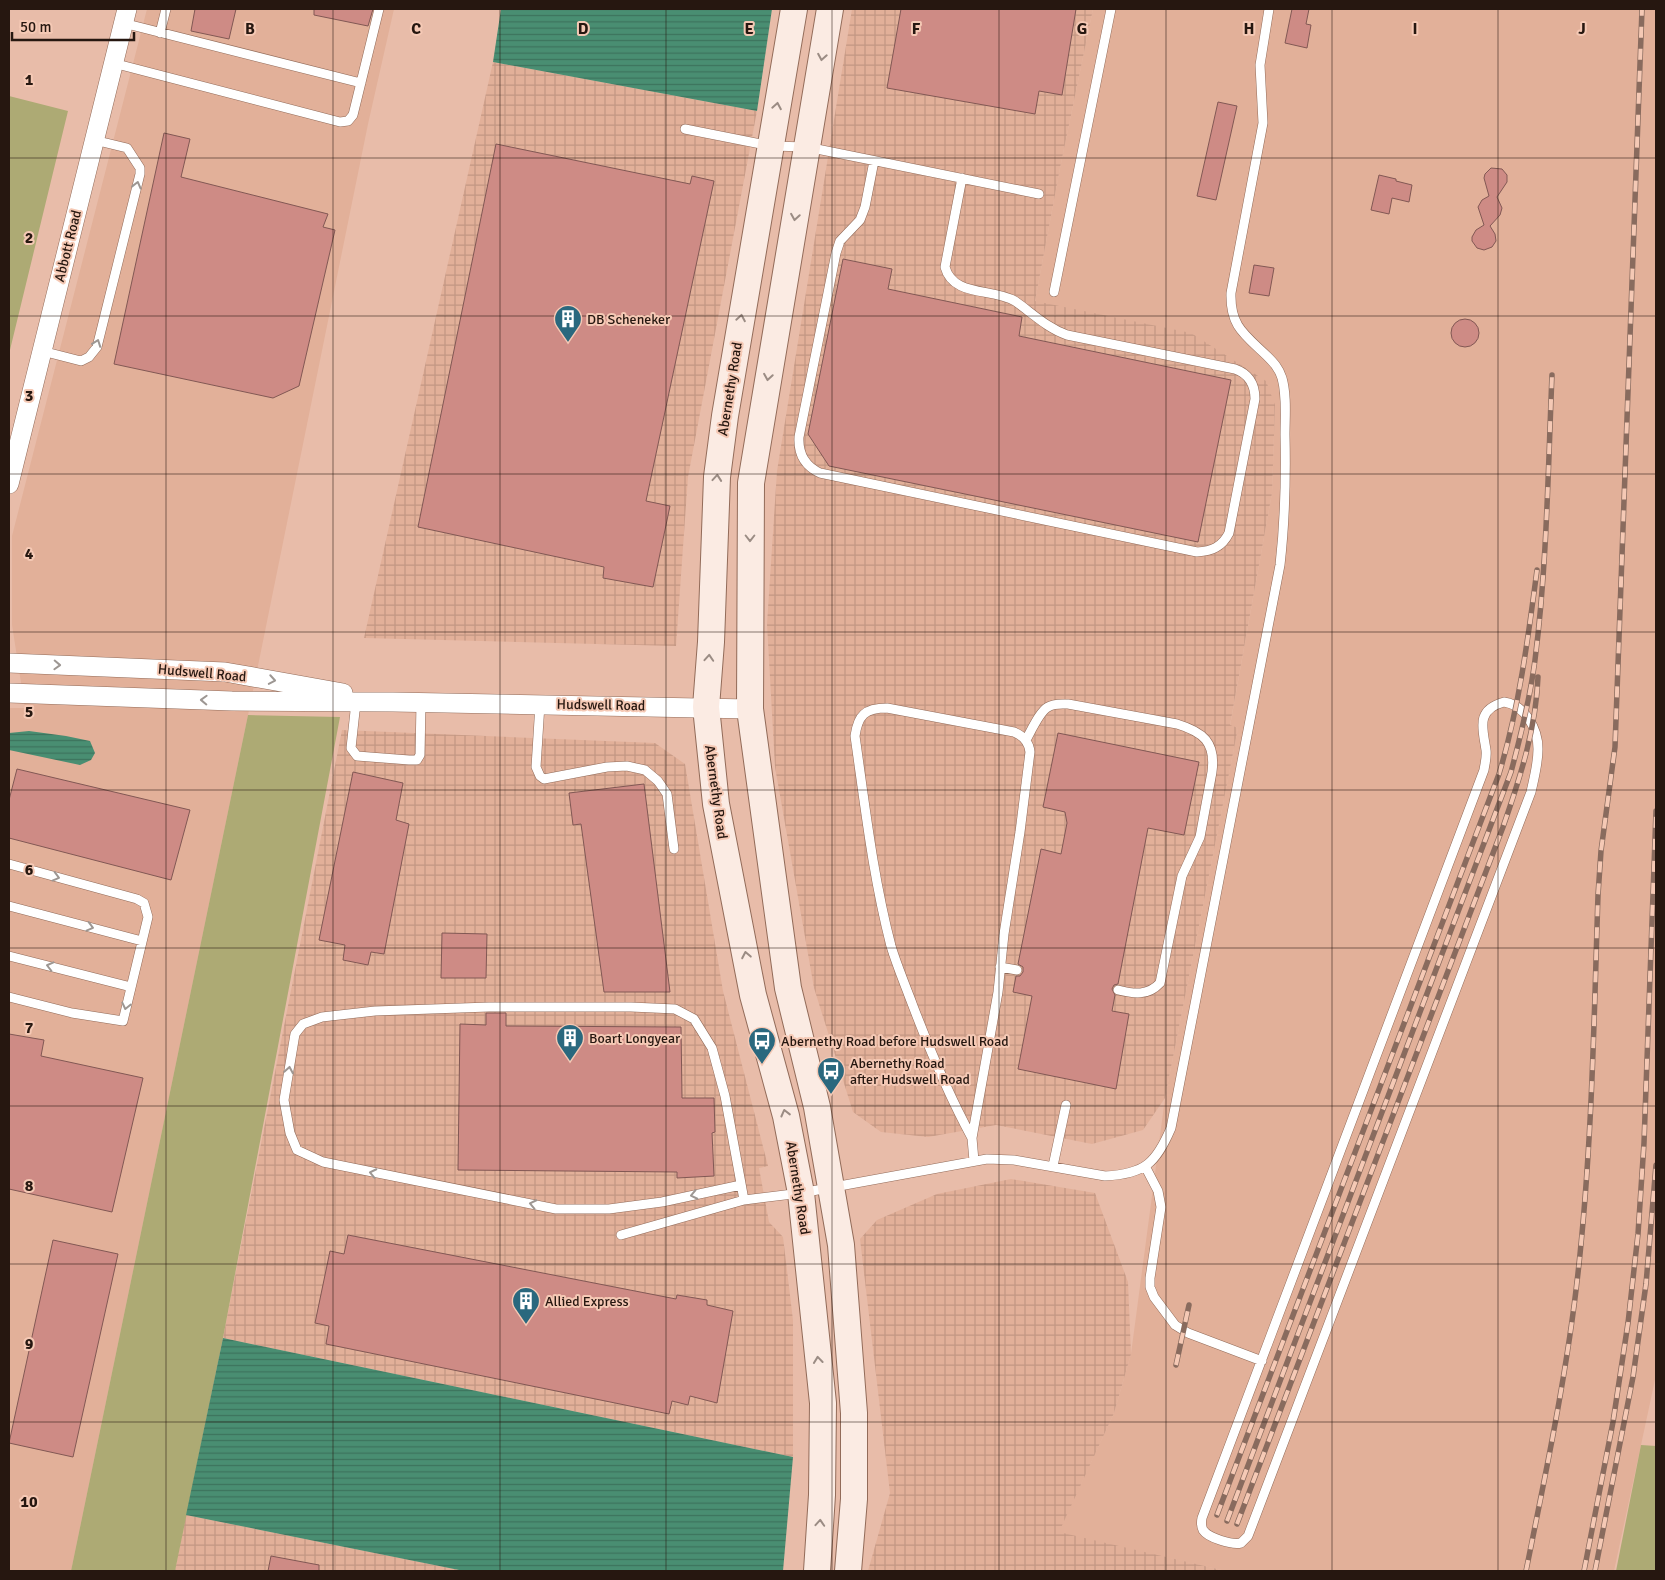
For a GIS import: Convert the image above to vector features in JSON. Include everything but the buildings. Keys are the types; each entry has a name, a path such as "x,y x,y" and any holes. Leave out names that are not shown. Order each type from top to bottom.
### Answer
{"main road":[{"name":"Abernethy Road","path":"794,9 716,477 706,707 716,804 753,995 786,1116 801,1192 822,1403 822,1495 817,1571"},
{"path":"830,9 751,483 750,709 788,988 817,1106 841,1245 854,1413 854,1499 848,1571"}],"street":[{"name":"Abbott Road","path":"9,484 125,16"},
{"name":"Hudswell Road","path":"9,663 225,672 393,702"},
{"name":"Hudswell Road","path":"9,693 232,701 540,704 750,709"}],"lane":[{"path":"160,33 166,9"},
{"path":"113,63 340,122 348,121 353,115 379,9"},
{"path":"1054,292 1111,9"},
{"path":"621,1235 744,1200 801,1192 974,1161 1001,1158 1106,1176 1120,1175 1145,1166 1154,1160 1163,1147 1171,1128 1280,565 1284,535 1286,496 1282,378 1274,363 1234,321 1230,303 1263,123 1260,65 1269,9"},
{"path":"125,16 160,33 361,83"},
{"path":"685,129 771,146 806,147 1039,194"},
{"path":"42,351 81,361 89,357 97,347 140,174 140,168 127,148 94,140"},
{"path":"874,161 865,208 860,220 840,241 836,253 799,437 800,454 811,469 820,473 1197,552 1213,549 1221,544 1229,533 1255,399 1253,383 1242,372 1235,369 1067,335 1051,328 1008,298 956,284 947,275 946,267 962,178"},
{"path":"356,702 351,748 353,753 357,756 410,760 417,760 420,754 421,703"},
{"path":"1504,702 1513,704 1522,710 1529,720 1537,742 1537,756 1531,792 1248,1536 1245,1540 1236,1544 1208,1535 1204,1532 1201,1523 1262,1361 1484,770 1486,751 1481,730 1482,723 1494,705 1504,702"},
{"path":"540,704 536,767 540,776 544,779 607,767 628,766 645,770 658,781 667,794 674,850"},
{"path":"1026,740 1042,712 1048,707 1068,704 1191,728 1208,741 1212,751 1212,772 1200,837 1182,876 1160,983 1148,992 1138,994 1118,990"},
{"path":"972,1138 950,1097 936,1065 892,948 874,862 855,736 860,718 876,708 887,708 1014,732 1020,734 1029,745 1030,752 998,992 972,1138 974,1161"},
{"path":"9,864 137,899 144,903 148,917 123,1021 72,1013 9,997"},
{"path":"9,906 142,941"},
{"path":"9,956 131,987"},
{"path":"1000,967 1017,970"},
{"path":"741,1185 662,1202 618,1208 556,1209 323,1162 296,1150 290,1133 284,1100 295,1034 303,1024 322,1017 358,1013 489,1007 674,1009 694,1019 712,1048 725,1096 744,1200"},
{"path":"1053,1166 1066,1106"},
{"path":"1145,1166 1158,1191 1161,1207 1150,1278 1150,1287 1154,1297 1167,1316 1183,1331 1262,1361"}],"shaded area":[{"path":"147,9 394,9 368,124 71,1571 9,1571 9,708 25,708 12,625 12,536"},
{"path":"501,9 772,9 757,111 493,62"},
{"path":"852,9 1093,9 1035,301 1191,333 1266,381 1275,405 1272,493 1230,725 1238,728 1165,1098 1143,1130 1092,1144 996,1125 928,1137 881,1132 853,1112 814,988 775,767 767,624 777,471"},
{"path":"1093,9 1656,9 1656,1375 1614,1571 1226,1571 1058,1533 1114,1413 1131,1354 1165,1098 1238,728 1230,726 1272,493 1275,405 1035,301"},
{"path":"493,62 757,111 688,477 676,646 364,638"},
{"path":"9,96 68,111 9,354"},
{"path":"248,715 340,717 223,1338 175,1571 71,1571"},
{"path":"342,730 655,743 685,764 723,991 768,1166 759,1168 769,1222 783,1237 793,1320 793,1457 223,1338"},
{"path":"29,731 90,741 95,753 91,760 80,765 9,750 9,733"},
{"path":"1011,1179 1095,1193 1128,1282 1131,1354 1114,1413 1059,1532 1226,1571 868,1571 890,1493 860,1239 877,1220 937,1194"},
{"path":"223,1338 793,1457 783,1571 464,1571 186,1515"},
{"path":"1641,1445 1656,1446 1656,1571 1616,1571"},
{"path":"186,1515 464,1571 175,1571"}],"railway":[{"path":"1526,1571 1568,1348 1583,1226 1592,1084 1598,895 1601,851 1615,747 1642,9"},
{"path":"1227,1521 1511,772 1531,688 1539,625 1552,375"},
{"path":"1217,1515 1499,774 1517,699 1537,570"},
{"path":"1237,1524 1503,827 1531,734 1538,677"},
{"path":"1584,1571 1613,1422 1628,1323 1638,1234 1644,1143 1656,811"},
{"path":"1595,1571 1633,1377 1646,1284 1656,1165"},
{"path":"1176,1365 1189,1305"}],"place":[{"name":"DB Scheneker","path":"568,343"},
{"name":"Boart Longyear","path":"570,1062"},
{"name":"Abernethy Road before Hudswell Road","path":"762,1065"},
{"name":"Abernethy Road after Hudswell Road","path":"831,1095"},
{"name":"Allied Express","path":"526,1325"}]}
